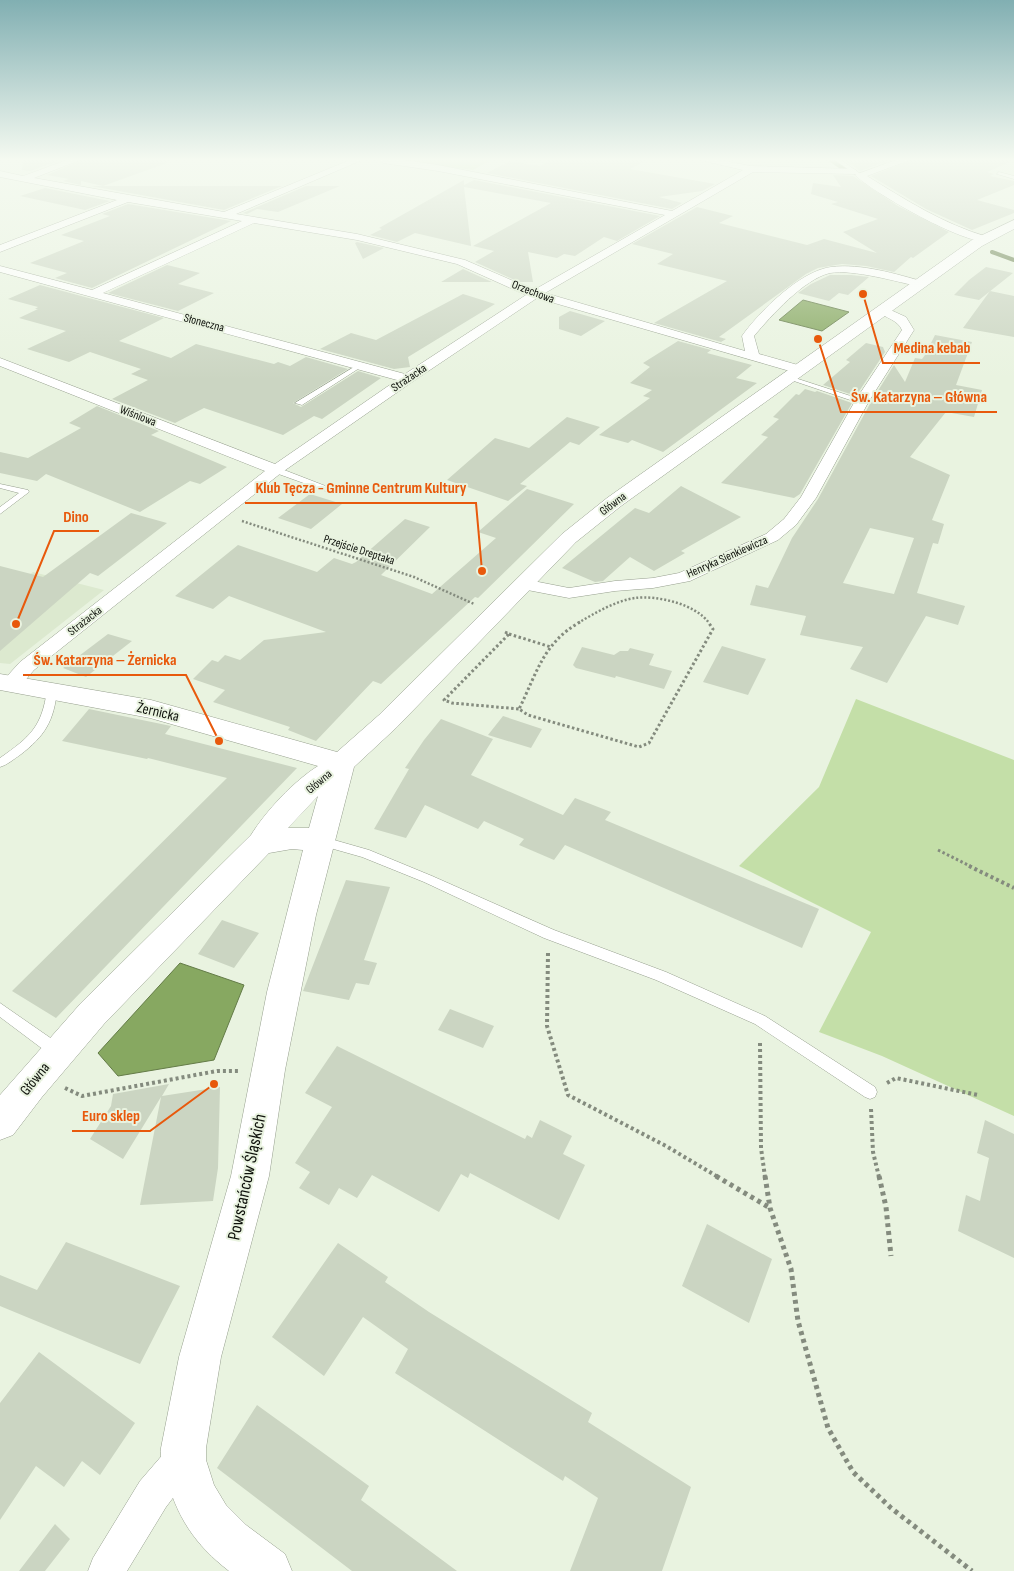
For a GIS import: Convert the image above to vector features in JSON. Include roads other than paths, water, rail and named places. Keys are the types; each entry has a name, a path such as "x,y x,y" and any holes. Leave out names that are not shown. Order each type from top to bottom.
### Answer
{"street":[{"path":"0,249 40,233"},
{"path":"95,293 223,233"},
{"name":"Orzechowa","path":"336,233 461,262 535,294 637,326 753,357 795,374"},
{"name":"Strażacka","path":"5,683 276,470 407,379 535,294 641,233"},
{"path":"961,233 984,239"},
{"name":"Główna","path":"0,1123 57,1051 103,1001 261,843 270,828 318,779 342,763 388,721 479,614 523,584 569,538 614,502 984,239 995,233"},
{"name":"Słoneczna","path":"0,269 95,293 407,379"},
{"path":"753,357 748,336 760,321 783,299 827,270 843,270 921,284"},
{"name":"Henryka Sienkiewicza","path":"523,584 569,593 614,586 653,583 684,577 772,537 790,522 808,498 862,401 908,330 906,324 899,317 884,311"},
{"name":"Wiśniowa","path":"0,362 276,470"},
{"name":"Żernicka","path":"5,683 151,709 342,763"},
{"name":"Powstańców Śląskich","path":"183,1457 191,1398 202,1351 251,1174 268,1071 318,840 342,763"},
{"name":"Główna","path":"261,843 301,819 329,807"},
{"path":"261,843 292,838 318,840"},
{"path":"106,1571 154,1494 183,1457"},
{"path":"183,1457 196,1501 209,1523 268,1571"}],"lane":[{"path":"298,404 359,366"},
{"path":"795,374 862,401"},
{"path":"276,470 337,492"},
{"path":"0,486 25,492 0,511"},
{"path":"0,763 31,740 49,712 52,690"},
{"path":"318,840 365,853 428,878 549,934 661,976 760,1020 870,1092"},
{"path":"0,1009 57,1051"}],"waterway":[{"path":"992,252 1014,260"}],"place":[{"name":"Medina kebab","path":"863,294"},
{"name":"Św. Katarzyna – Główna","path":"818,339"},
{"name":"Klub Tęcza - Gminne Centrum Kultury","path":"482,571"},
{"name":"Dino","path":"16,624"},
{"name":"Św. Katarzyna – Żernicka","path":"219,741"},
{"name":"Euro sklep","path":"214,1084"}]}
